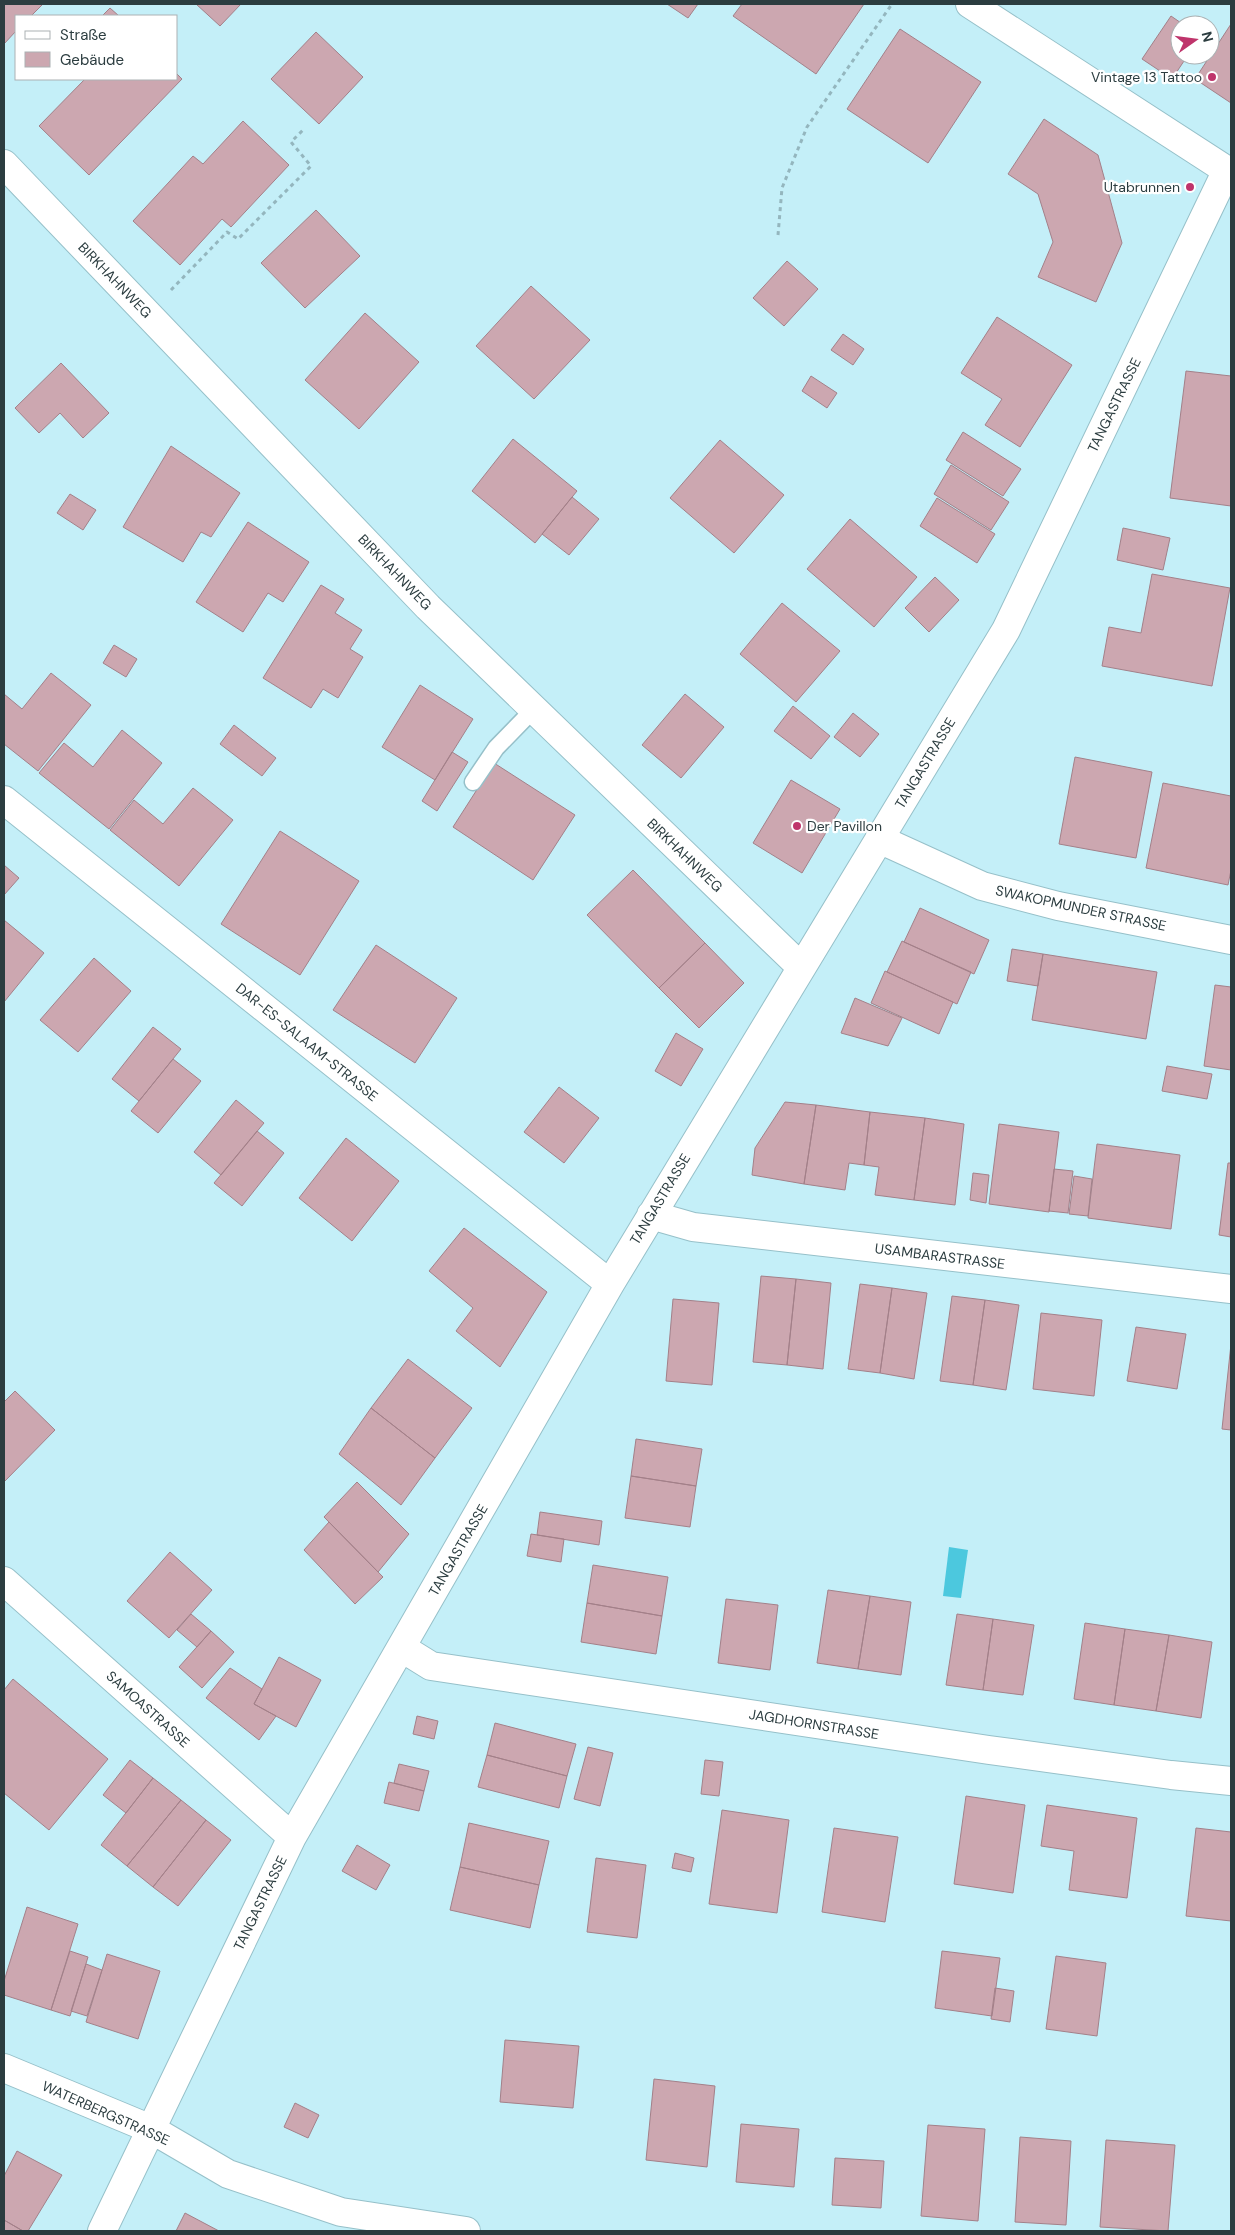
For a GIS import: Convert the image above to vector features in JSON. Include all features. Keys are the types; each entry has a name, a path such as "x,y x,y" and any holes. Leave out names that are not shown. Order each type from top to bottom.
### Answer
{"street":[{"path":"970,4 1229,173"},
{"name":"BIRKHAHNWEG","path":"4,164 428,607 801,966"},
{"name":"TANGASTRASSE","path":"102,2231 292,1837 610,1284 1006,630 1229,173"},
{"name":"DAR-ES-SALAAM-STRASSE","path":"4,800 610,1284"},
{"name":"SWAKOPMUNDER STRASSE","path":"879,839 982,886 1058,906 1231,940"},
{"name":"USAMBARASTRASSE","path":"651,1215 693,1227 1231,1289"},
{"name":"SAMOASTRASSE","path":"4,1581 292,1837"},
{"name":"JAGDHORNSTRASSE","path":"402,1648 431,1666 989,1750 1171,1775 1231,1781"},
{"name":"WATERBERGSTRASSE","path":"4,2068 151,2130 228,2174 341,2212 466,2231"}],"lane":[{"path":"472,782 496,748 534,709"}],"path":[{"path":"778,235 782,188 807,127 892,4"},
{"path":"148,314 227,232 238,239 311,166 291,142 305,128"}],"water":[{"path":"949,1547 968,1550 961,1598 943,1596"}],"building":[{"path":"4,4 43,4 32,15 15,15 15,32 4,44"},
{"path":"196,4 241,4 220,26"},
{"path":"667,4 698,4 688,18"},
{"path":"742,4 864,4 816,74 733,16"},
{"path":"110,8 118,15 103,15"},
{"path":"1170,17 1170,65 1181,65 1172,79 1142,59"},
{"path":"1231,24 1231,103 1195,79 1204,65 1220,65 1220,41"},
{"path":"900,29 981,82 928,163 847,109"},
{"path":"316,32 363,77 319,124 271,79"},
{"path":"178,75 182,79 89,175 39,126 84,80 178,80"},
{"path":"1044,119 1098,155 1122,243 1096,302 1038,277 1053,242 1038,194 1008,174"},
{"path":"243,121 289,165 231,227 222,219 180,265 133,221 193,156 203,164"},
{"path":"316,210 360,256 305,308 261,263"},
{"path":"787,261 818,289 784,326 753,298"},
{"path":"531,286 590,340 534,399 476,346"},
{"path":"365,313 419,362 359,429 305,380"},
{"path":"997,317 1072,365 1020,447 985,425 1002,399 961,373"},
{"path":"843,334 864,349 853,365 831,350"},
{"path":"61,363 109,413 83,438 60,413 39,433 15,408"},
{"path":"1186,371 1231,376 1231,506 1170,498"},
{"path":"811,376 837,393 827,408 802,391"},
{"path":"963,432 1021,469 1003,496 946,460"},
{"path":"513,439 577,491 535,543 472,491"},
{"path":"720,440 784,495 734,553 670,498"},
{"path":"171,446 240,493 211,537 201,532 183,562 123,527"},
{"path":"951,465 1009,502 991,530 934,494"},
{"path":"70,494 96,510 83,530 57,513"},
{"path":"572,497 599,519 569,555 542,534"},
{"path":"937,498 995,534 977,563 920,526"},
{"path":"850,519 917,577 874,627 807,569"},
{"path":"248,522 309,562 283,602 268,593 243,632 196,602"},
{"path":"1123,528 1170,538 1163,570 1117,560"},
{"path":"1152,574 1230,588 1212,686 1102,666 1109,627 1141,633"},
{"path":"935,577 959,600 929,632 905,608"},
{"path":"321,585 344,599 335,613 362,630 350,649 363,657 338,698 323,689 311,708 263,678"},
{"path":"782,603 840,651 796,702 740,654"},
{"path":"114,645 137,659 126,677 103,663"},
{"path":"51,673 91,705 38,771 4,744 4,694 22,709"},
{"path":"420,685 473,719 435,780 382,747"},
{"path":"685,694 724,727 681,778 642,745"},
{"path":"793,706 830,736 811,759 774,731"},
{"path":"853,713 879,734 860,757 834,737"},
{"path":"234,725 276,758 262,776 220,744"},
{"path":"122,730 162,763 109,829 39,773 64,743 93,767"},
{"path":"452,752 468,762 437,811 422,801"},
{"path":"1075,757 1152,772 1136,858 1059,844"},
{"path":"494,763 575,815 533,880 453,827"},
{"name":"Der Pavillon","path":"791,780 840,809 802,873 753,843"},
{"path":"1163,783 1231,796 1231,870 1228,885 1146,868"},
{"path":"193,788 233,820 179,886 110,830 134,800 163,824"},
{"path":"280,831 359,881 300,975 221,924"},
{"path":"4,865 19,878 4,895"},
{"path":"633,870 705,943 659,988 587,915"},
{"path":"920,908 989,940 974,974 904,942"},
{"path":"4,920 44,953 4,1002"},
{"path":"902,941 971,972 957,1004 887,972"},
{"path":"705,943 744,983 699,1028 659,988"},
{"path":"376,945 457,998 415,1063 333,1010"},
{"path":"1012,949 1043,954 1038,986 1007,981"},
{"path":"1043,954 1157,972 1146,1039 1032,1020"},
{"path":"94,958 131,991 78,1052 40,1020"},
{"path":"885,971 953,1002 939,1034 871,1003"},
{"path":"1215,985 1231,987 1231,1070 1204,1066"},
{"path":"855,998 902,1018 888,1046 841,1033"},
{"path":"153,1027 181,1049 139,1101 112,1079"},
{"path":"676,1033 703,1049 681,1086 655,1071"},
{"path":"173,1059 201,1081 158,1133 131,1111"},
{"path":"1167,1066 1212,1074 1207,1099 1162,1091"},
{"path":"559,1087 599,1118 564,1163 524,1132"},
{"path":"236,1100 264,1123 221,1175 194,1152"},
{"path":"785,1102 816,1105 804,1184 752,1175 755,1148"},
{"path":"816,1105 870,1112 864,1165 849,1163 845,1190 804,1184"},
{"path":"870,1112 925,1118 914,1200 875,1195 879,1167 864,1165"},
{"path":"925,1118 964,1124 955,1205 914,1200"},
{"path":"999,1124 1059,1132 1049,1212 989,1204"},
{"path":"257,1131 284,1153 242,1206 214,1183"},
{"path":"346,1138 399,1181 352,1241 299,1198"},
{"path":"1097,1144 1180,1155 1171,1229 1088,1218"},
{"path":"1228,1163 1231,1163 1231,1237 1219,1235"},
{"path":"1054,1169 1073,1171 1068,1213 1049,1211"},
{"path":"973,1173 989,1175 986,1203 970,1200"},
{"path":"1074,1176 1092,1179 1088,1216 1069,1214"},
{"path":"464,1228 547,1292 500,1367 456,1331 473,1308 429,1271"},
{"path":"761,1276 796,1279 787,1365 753,1362"},
{"path":"796,1279 831,1283 823,1369 787,1365"},
{"path":"860,1284 892,1288 880,1373 848,1369"},
{"path":"892,1288 927,1293 914,1379 880,1373"},
{"path":"952,1296 985,1300 973,1385 940,1381"},
{"path":"673,1299 719,1303 712,1385 666,1381"},
{"path":"985,1300 1019,1305 1006,1390 973,1385"},
{"path":"1041,1313 1102,1320 1094,1396 1033,1389"},
{"path":"1136,1327 1186,1334 1177,1389 1127,1381"},
{"path":"1231,1344 1231,1430 1222,1429"},
{"path":"408,1359 472,1408 435,1458 371,1408"},
{"path":"15,1391 55,1430 4,1482 4,1402"},
{"path":"371,1408 435,1458 401,1505 339,1454"},
{"path":"636,1439 702,1449 696,1486 631,1476"},
{"path":"631,1476 696,1486 690,1527 625,1518"},
{"path":"357,1482 409,1534 378,1572 324,1517"},
{"path":"540,1512 602,1521 599,1545 537,1535"},
{"path":"329,1522 383,1577 355,1604 304,1550"},
{"path":"531,1534 564,1539 561,1562 527,1556"},
{"path":"170,1552 212,1590 169,1638 127,1601"},
{"path":"593,1565 668,1577 662,1616 587,1603"},
{"path":"828,1590 870,1596 858,1669 817,1663"},
{"path":"870,1596 911,1602 901,1675 858,1669"},
{"path":"726,1599 778,1605 770,1670 718,1663"},
{"path":"587,1603 662,1616 656,1654 581,1642"},
{"path":"191,1614 211,1631 197,1647 177,1630"},
{"path":"957,1614 993,1619 983,1690 946,1685"},
{"path":"993,1619 1034,1625 1023,1695 983,1690"},
{"path":"1085,1623 1125,1629 1114,1705 1074,1699"},
{"path":"1125,1629 1169,1635 1156,1711 1114,1705"},
{"path":"211,1631 234,1652 202,1688 179,1667"},
{"path":"1169,1635 1212,1642 1201,1718 1156,1711"},
{"path":"279,1657 321,1680 296,1727 254,1704"},
{"path":"230,1668 262,1689 254,1704 276,1716 259,1740 206,1698"},
{"path":"13,1679 108,1759 49,1830 4,1793 4,1690"},
{"path":"417,1716 438,1721 434,1739 413,1734"},
{"path":"495,1723 576,1744 567,1776 487,1755"},
{"path":"588,1747 613,1753 600,1806 574,1799"},
{"path":"487,1755 567,1776 559,1808 478,1787"},
{"path":"130,1760 153,1778 126,1813 103,1795"},
{"path":"705,1760 723,1762 719,1796 701,1794"},
{"path":"399,1764 429,1771 424,1791 394,1783"},
{"path":"153,1778 181,1800 127,1866 101,1845"},
{"path":"389,1782 424,1791 419,1811 384,1803"},
{"path":"966,1796 1025,1805 1013,1893 954,1884"},
{"path":"181,1800 206,1820 153,1887 127,1866"},
{"path":"1047,1805 1137,1818 1127,1898 1069,1890 1074,1851 1041,1846"},
{"path":"722,1810 789,1820 777,1913 709,1904"},
{"path":"206,1820 231,1840 178,1906 153,1887"},
{"path":"469,1823 549,1841 539,1885 460,1867"},
{"path":"834,1828 898,1837 885,1922 822,1912"},
{"path":"1196,1828 1231,1832 1231,1921 1186,1916"},
{"path":"357,1845 390,1865 376,1890 342,1871"},
{"path":"675,1853 694,1858 691,1872 672,1868"},
{"path":"596,1858 646,1865 637,1938 587,1932"},
{"path":"460,1867 539,1885 530,1928 450,1910"},
{"path":"27,1907 78,1924 51,2010 4,1995 4,1981"},
{"path":"70,1951 88,1957 70,2016 51,2010"},
{"path":"942,1951 1000,1958 992,2016 935,2008"},
{"path":"107,1954 160,1971 138,2039 86,2022"},
{"path":"1056,1956 1106,1963 1097,2036 1046,2029"},
{"path":"86,1964 102,1970 87,2016 71,2011"},
{"path":"995,1988 1014,1991 1010,2022 991,2019"},
{"path":"505,2040 579,2046 573,2108 500,2102"},
{"path":"654,2079 715,2086 707,2167 646,2160"},
{"path":"295,2103 319,2115 308,2138 284,2127"},
{"path":"741,2124 799,2129 794,2187 736,2182"},
{"path":"928,2125 985,2129 978,2221 921,2216"},
{"path":"1020,2137 1071,2141 1066,2225 1015,2222"},
{"path":"1106,2140 1175,2145 1168,2231 1100,2227"},
{"path":"17,2151 62,2175 28,2231 23,2231 4,2220 4,2176"},
{"path":"835,2158 884,2161 881,2208 832,2205"},
{"path":"185,2213 219,2231 176,2231"},
{"path":"4,2220 23,2231 4,2231"}],"place":[{"name":"Vintage 13 Tattoo","path":"1212,77"},
{"name":"Utabrunnen","path":"1190,187"},
{"name":"Der Pavillon","path":"797,826"}]}
